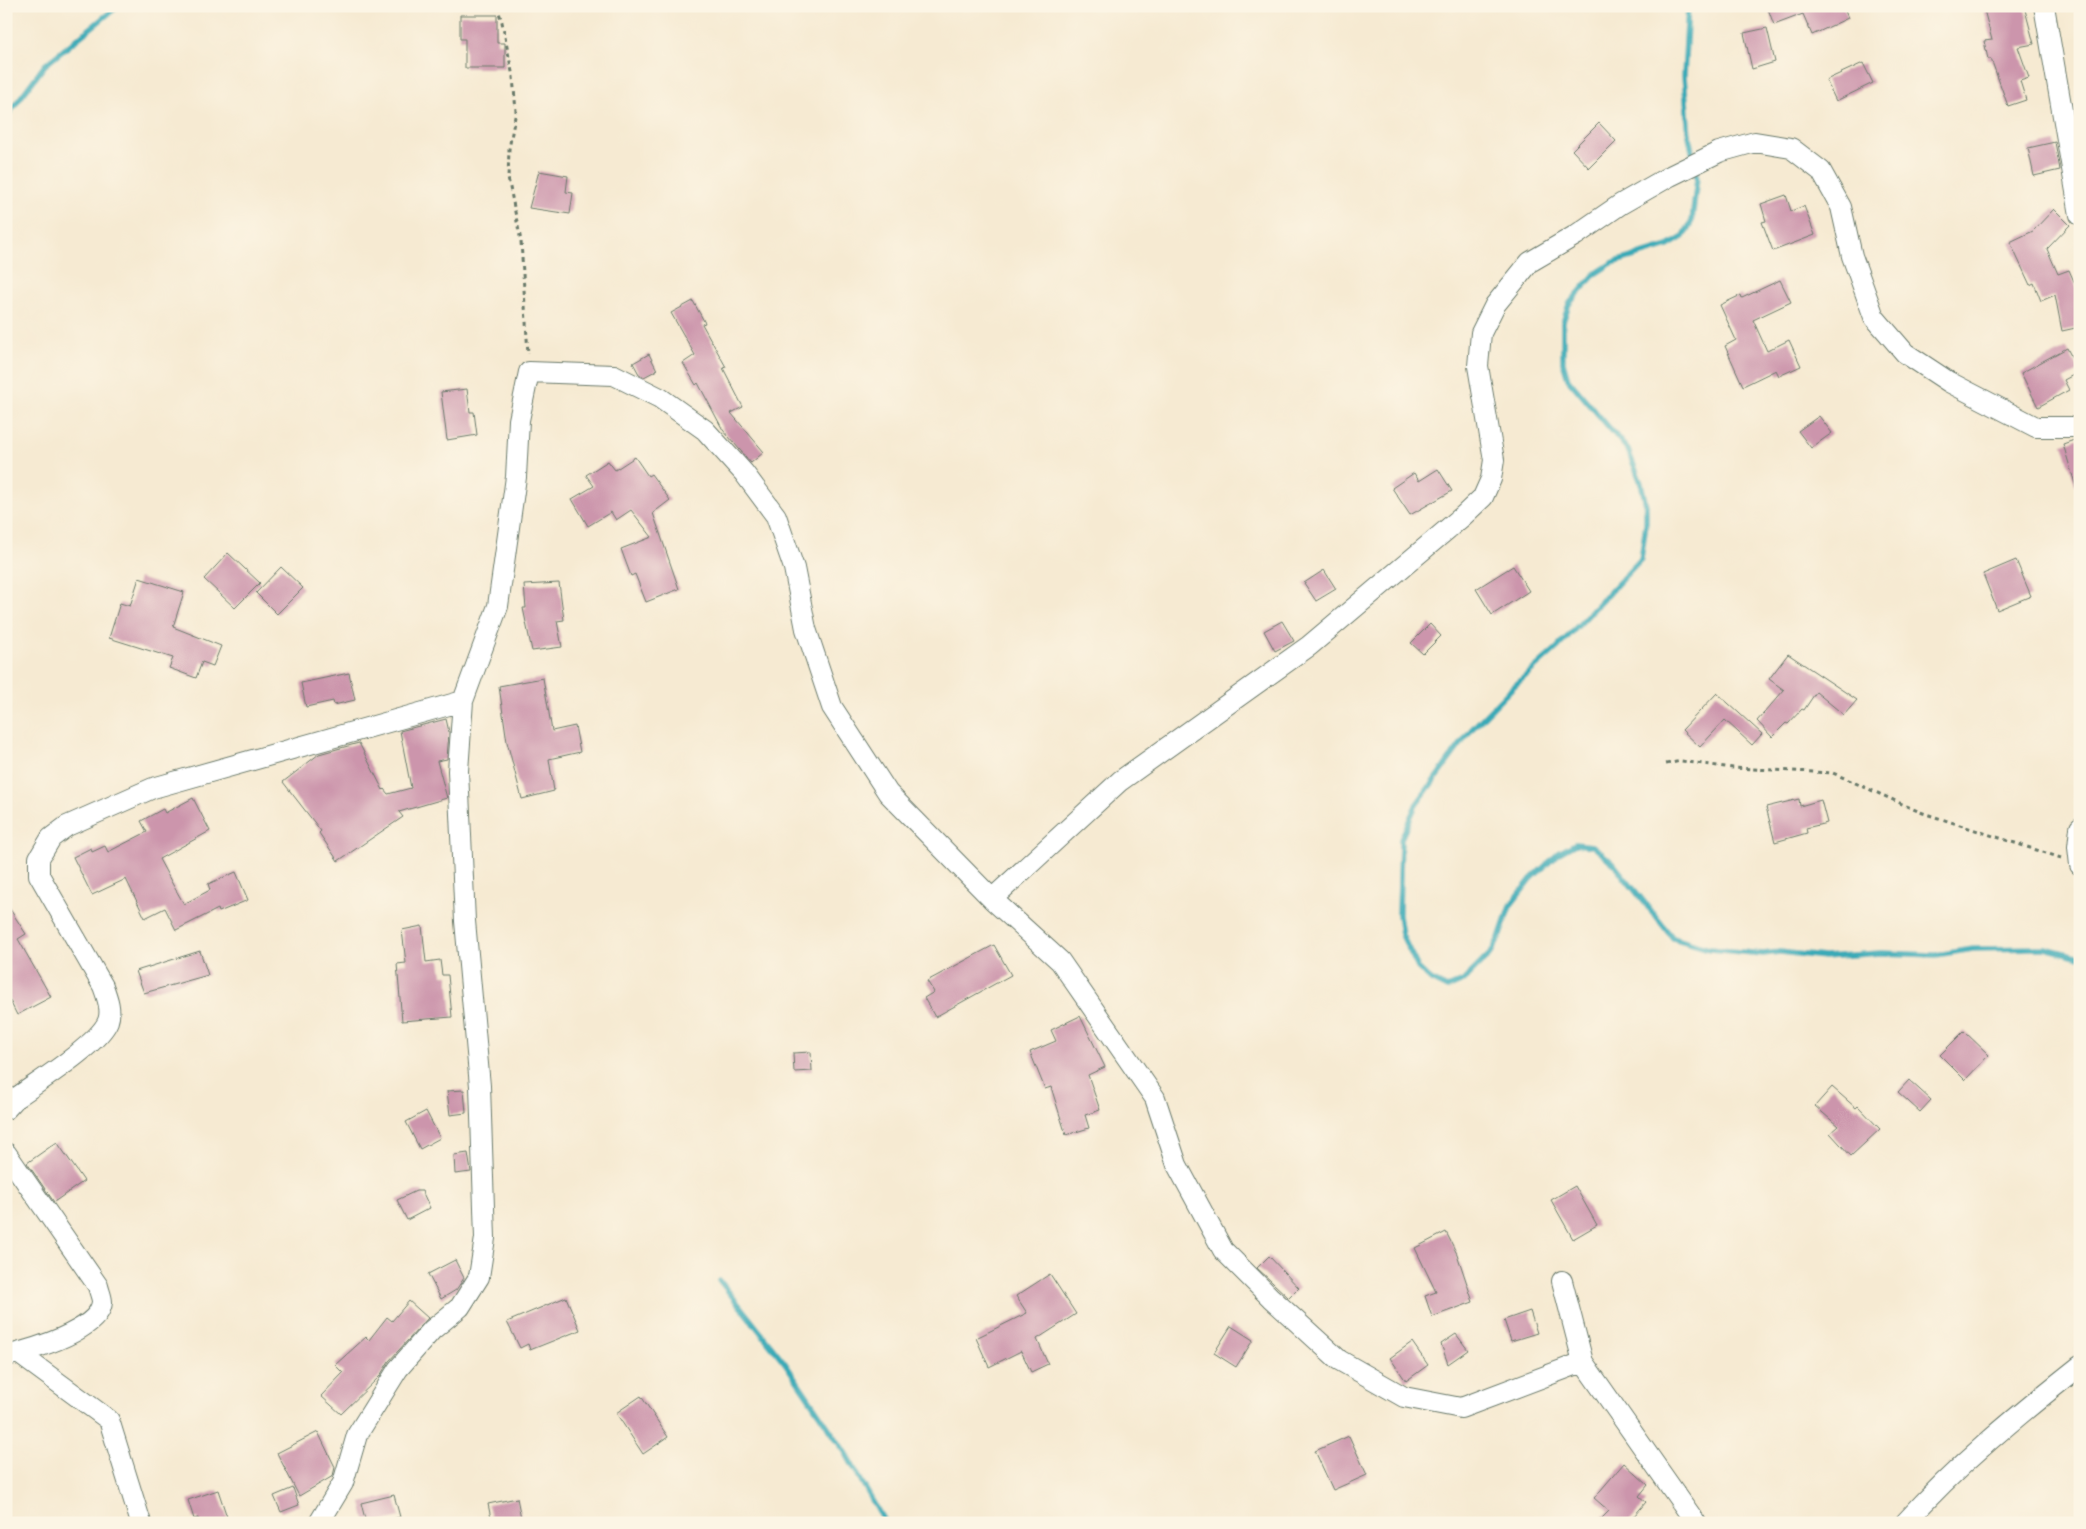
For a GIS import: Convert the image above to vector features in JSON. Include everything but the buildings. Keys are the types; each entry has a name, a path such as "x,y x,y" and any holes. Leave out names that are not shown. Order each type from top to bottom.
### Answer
{"street":[{"path":"2044,6 2080,215"},
{"path":"992,898 1120,781 1309,646 1464,516 1483,497 1490,479 1494,460 1478,366 1481,332 1496,305 1530,262 1670,176 1719,152 1755,142 1791,148 1821,171 1842,207 1852,256 1874,317 1905,353 1950,382 2036,426 2080,427"},
{"path":"319,1523 343,1483 356,1436 398,1369 432,1330 460,1307 479,1277 485,1238 480,1086 465,921 458,771 463,702 498,606 516,477 519,420 529,372 614,375 660,398 705,430 744,473 776,516 794,568 806,629 832,707 888,792 992,898 1060,961 1155,1098 1177,1164 1223,1250 1271,1298 1338,1360 1404,1397 1461,1408 1583,1362"},
{"path":"6,1109 16,1098 98,1037 108,1020 109,1003 103,986 39,875 39,858 51,838 67,826 153,788 463,702"},
{"path":"2079,864 2080,828"},
{"path":"6,1153 98,1286 102,1301 99,1312 84,1326 59,1339 12,1354"},
{"path":"1562,1282 1583,1362 1696,1523"},
{"path":"12,1354 109,1420 141,1523"},
{"path":"1905,1523 1938,1486 2001,1429 2080,1366"}],"path":[{"path":"497,6 513,76 516,111 509,149 508,178 521,241 529,372"},
{"path":"1666,764 1681,761 1733,768 1833,773 1920,812 2079,864"}],"waterway":[{"path":"6,117 45,65 118,6"},
{"path":"1688,6 1684,76 1689,136 1697,178 1692,221 1683,237 1668,246 1612,263 1595,274 1569,304 1563,322 1563,362 1568,379 1628,450 1641,483 1646,505 1646,523 1641,559 1557,648 1512,688 1471,730 1416,805 1401,839 1399,915 1402,935 1418,968 1431,980 1447,988 1463,981 1491,953 1499,938 1510,906 1531,879 1559,853 1575,844 1593,846 1612,862 1673,938 1709,949 1763,954 1780,952 1824,957 1881,953 1936,955 1973,949 2045,948 2080,957"},
{"path":"720,1281 785,1363 845,1452 885,1523"}]}
